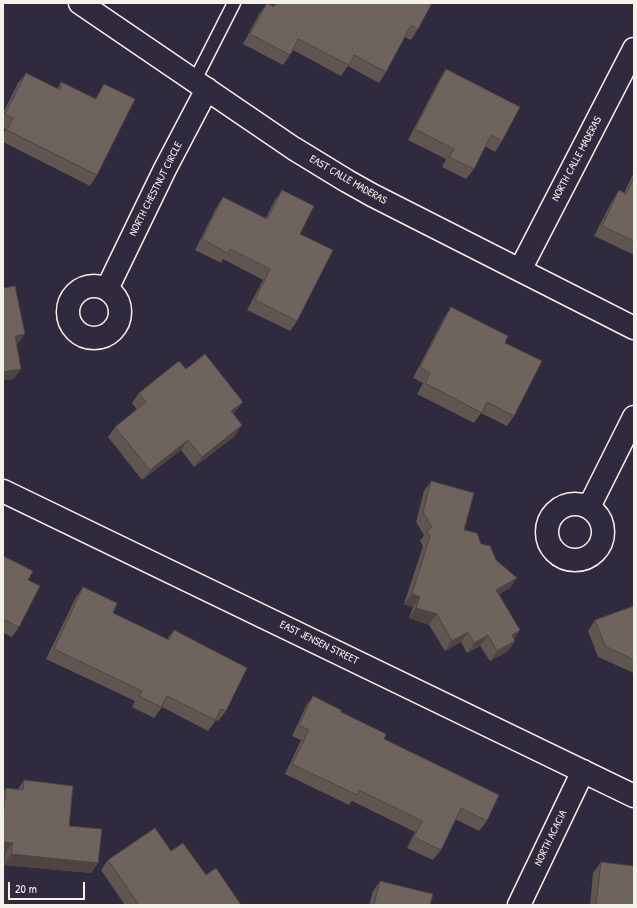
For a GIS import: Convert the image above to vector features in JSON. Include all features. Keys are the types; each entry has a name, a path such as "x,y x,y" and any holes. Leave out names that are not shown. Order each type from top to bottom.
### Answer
{"street":[{"name":"EAST CALLE MADERAS","path":"80,3 293,148 347,181 634,328"},
{"name":"NORTH CALLE MADERAS","path":"520,270 634,49"},
{"name":"NORTH CHESTNUT CIRCLE","path":"107,289 165,170 201,85"},
{"path":"589,507 634,417"},
{"name":"EAST JENSEN STREET","path":"3,491 634,796"},
{"name":"NORTH ACACIA","path":"519,905 583,771"}],"lane":[{"path":"201,85 234,3"}],"building":[{"path":"267,3 274,7 277,3 432,3 418,29 411,25 386,72 354,55 349,65 298,39 290,55 250,34"},
{"path":"446,69 520,107 502,141 491,135 474,169 449,157 454,149 415,129"},
{"path":"26,73 60,90 61,82 96,99 104,84 135,99 97,175 7,130 13,118 5,114"},
{"path":"634,177 634,241 602,226 619,190 626,194"},
{"path":"282,190 314,206 300,234 333,250 297,321 255,300 270,269 230,249 228,253 202,239 223,197 267,219"},
{"path":"15,286 25,334 15,336 21,369 3,372 3,288"},
{"path":"451,307 508,336 505,343 542,361 514,416 487,402 482,413 425,383 430,373 420,367"},
{"path":"205,354 243,402 231,411 242,425 202,457 188,440 150,470 115,427 146,402 139,393 179,361 186,369"},
{"path":"431,481 474,493 464,530 477,533 481,544 490,546 496,560 517,578 496,590 520,630 512,635 515,641 497,651 488,635 474,643 468,632 452,641 437,614 416,608 420,597 412,594 430,536 427,531 432,527 423,512"},
{"path":"3,556 33,571 28,580 40,586 19,627 3,619"},
{"path":"83,587 117,603 113,613 169,640 174,630 247,668 226,711 221,709 215,720 167,696 161,707 139,696 142,691 54,649"},
{"path":"634,606 634,660 605,646 595,620"},
{"path":"313,696 341,710 341,712 386,734 384,739 499,795 487,821 461,808 441,850 414,837 422,821 359,790 357,795 292,764 309,730 299,725"},
{"path":"24,780 73,786 69,826 102,829 98,863 11,854 13,843 3,842 3,818 6,788 23,790"},
{"path":"155,828 171,851 183,843 206,875 216,868 241,905 139,905 108,860"},
{"path":"601,862 634,866 634,905 596,905"},
{"path":"380,881 433,894 430,905 374,905"}]}
